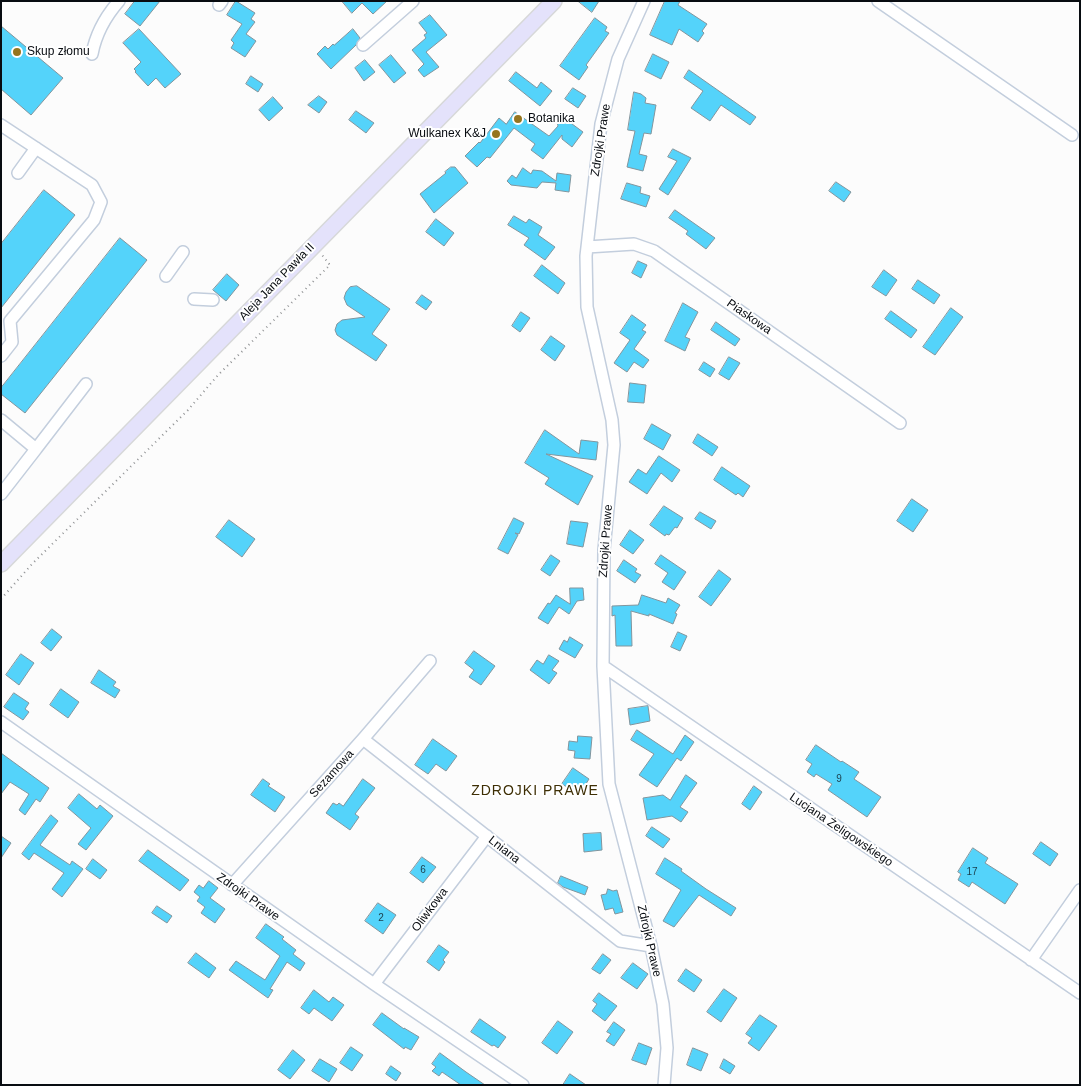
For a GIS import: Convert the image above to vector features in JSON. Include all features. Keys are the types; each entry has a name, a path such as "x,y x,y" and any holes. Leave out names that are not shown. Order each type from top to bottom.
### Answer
{"main road":[{"name":"Aleja Jana Pawła II","path":"1,564 554,1"}],"street":[{"path":"92,54 96,36 119,1"},
{"path":"363,45 413,1"},
{"name":"Zdrojki Prawe","path":"644,1 618,60 601,124 587,247 587,307 612,420 614,445 604,550 602,666 609,784 651,946 663,1004 667,1048 664,1085"},
{"path":"878,1 1072,135"},
{"path":"1,125 92,185 101,202 94,220 10,321 12,342 1,356"},
{"path":"18,172 36,148"},
{"name":"Piaskowa","path":"587,247 634,244 654,251 900,423"},
{"path":"166,276 183,252"},
{"path":"194,299 213,300"},
{"path":"1,494 86,384"},
{"path":"1,420 36,449"},
{"name":"Sezamowa","path":"232,885 430,661"},
{"name":"Lucjana Żeligowskiego","path":"602,666 1080,993"},
{"name":"Zdrojki Prawe","path":"1,722 374,984 523,1085"},
{"name":"Lniana","path":"363,739 620,941 651,946"},
{"name":"Oliwkowa","path":"374,984 486,836"},
{"path":"1030,960 1080,890"}],"path":[{"path":"1,599 32,564 188,410 218,375 330,265 314,246"}],"building":[{"path":"135,1 160,1 140,26 125,14"},
{"path":"236,1 255,13 251,19 255,22 246,34 256,41 245,57 231,48 234,43 231,40 242,24 227,15"},
{"path":"342,1 387,1 373,14 362,3 352,13"},
{"path":"578,1 599,1 592,12"},
{"path":"665,1 680,1 678,5 707,24 698,42 679,29 672,45 650,35"},
{"path":"430,15 447,35 426,52 439,67 424,77 418,70 424,64 412,50 426,38 424,35 427,33 419,23"},
{"path":"595,18 607,27 605,31 609,33 586,65 588,67 579,80 560,66"},
{"name":"Skup złomu","path":"1,26 63,78 31,115 1,89"},
{"path":"139,29 181,74 165,88 156,78 148,86 135,72 134,69 141,62 123,43"},
{"path":"353,29 360,38 356,45 331,69 317,54 325,46 328,49 334,45"},
{"path":"653,54 669,62 661,79 645,71"},
{"path":"391,55 406,73 394,83 379,65"},
{"path":"365,60 375,72 364,81 355,68"},
{"path":"689,70 756,117 750,125 721,105 710,121 691,108 703,91 684,78"},
{"path":"516,72 537,88 541,82 552,91 540,106 509,81"},
{"path":"251,76 263,84 258,92 246,84"},
{"path":"573,88 586,96 578,108 565,99"},
{"path":"634,92 646,98 645,103 656,105 651,134 644,133 639,154 647,156 643,171 627,167 635,131 628,130"},
{"path":"319,96 327,102 319,113 308,105"},
{"path":"273,97 283,108 269,121 259,110"},
{"path":"356,111 374,123 366,133 349,120"},
{"path":"515,112 549,136 558,126 557,122 564,118 583,132 572,147 562,139 562,135 543,159 531,150 535,144 514,128 490,158 487,157 477,167 465,156 480,143 499,118 506,124"},
{"path":"673,149 691,158 668,195 659,189 677,161 668,157"},
{"path":"451,167 455,167 468,183 434,213 420,194"},
{"path":"523,168 531,174 533,170 542,171 556,181 557,173 571,175 569,192 555,190 556,183 542,182 537,188 511,185 507,181 512,175 516,178"},
{"path":"836,182 851,192 844,202 829,191"},
{"path":"627,183 641,187 640,193 650,196 646,207 621,199"},
{"path":"44,190 75,215 1,308 1,244"},
{"path":"675,210 715,238 706,249 686,234 688,231 669,218"},
{"path":"514,216 526,223 529,219 542,227 538,235 555,247 545,260 524,245 529,238 508,225"},
{"path":"436,219 454,233 444,246 426,232"},
{"path":"120,238 147,260 25,413 1,394 1,388"},
{"path":"638,261 647,265 641,278 632,273"},
{"path":"542,265 565,283 558,294 534,276"},
{"path":"884,270 897,280 886,296 872,287"},
{"path":"227,274 239,285 226,301 213,290"},
{"path":"918,280 940,295 934,304 912,289"},
{"path":"357,286 390,309 372,334 387,345 376,361 337,335 335,330 337,324 342,320 365,317 347,305 344,298 350,287"},
{"path":"422,295 432,302 426,310 416,303"},
{"path":"683,303 698,312 685,337 690,339 685,351 665,341"},
{"path":"951,308 963,317 935,355 923,347"},
{"path":"891,311 917,330 911,338 885,319"},
{"path":"521,312 530,318 520,332 512,326"},
{"path":"632,315 646,325 642,330 646,332 634,349 649,360 643,368 634,362 627,372 614,363 630,340 620,333"},
{"path":"716,322 740,339 735,346 711,330"},
{"path":"551,336 565,346 555,361 541,350"},
{"path":"729,357 740,363 729,380 719,374"},
{"path":"704,362 715,369 710,377 699,370"},
{"path":"630,383 646,385 644,403 628,402"},
{"path":"652,424 671,435 663,450 644,439"},
{"path":"545,430 579,454 581,440 598,442 596,460 546,454 593,476 578,505 545,484 549,478 525,463"},
{"path":"698,434 718,447 712,456 693,443"},
{"path":"659,456 680,470 672,482 661,473 647,494 629,482 638,469 646,474"},
{"path":"722,467 750,486 743,497 738,493 736,495 714,480"},
{"path":"912,499 928,510 913,532 897,521"},
{"path":"664,506 683,518 677,528 675,527 669,535 666,534 665,536 650,525"},
{"path":"700,512 716,521 711,529 695,519"},
{"path":"514,518 524,523 519,534 515,533 518,535 508,554 498,549"},
{"path":"229,520 255,539 242,557 216,537"},
{"path":"571,521 588,523 583,547 567,544"},
{"path":"630,530 644,540 633,554 620,545"},
{"path":"551,555 560,561 550,576 541,570"},
{"path":"661,555 686,572 674,590 662,582 668,573 655,564"},
{"path":"624,560 637,569 635,572 641,575 635,583 617,571"},
{"path":"719,570 731,579 711,606 699,597"},
{"path":"570,588 583,588 584,600 577,601 569,614 559,607 548,624 538,618 556,595 570,604"},
{"path":"642,595 666,603 668,598 680,605 675,613 677,614 673,624 649,614 649,616 631,611 632,646 616,646 615,615 612,616 612,606 638,605"},
{"path":"52,629 62,637 51,651 41,643"},
{"path":"678,632 687,636 680,651 671,647"},
{"path":"570,637 583,645 575,658 559,649 564,640 567,642"},
{"path":"474,651 495,666 481,685 469,677 474,670 465,663"},
{"path":"21,654 34,663 19,685 6,675"},
{"path":"549,655 559,661 552,670 557,673 549,684 530,670 537,660 543,664"},
{"path":"99,670 116,682 113,686 120,690 115,698 91,683"},
{"path":"61,689 79,702 68,718 50,705"},
{"path":"14,693 29,703 25,709 29,712 23,720 4,707"},
{"path":"648,706 650,721 630,725 628,709"},
{"path":"637,730 673,754 685,735 694,742 681,761 677,758 657,787 639,775 654,754 631,740"},
{"path":"578,736 592,737 590,759 574,758 575,751 568,750 569,741 577,742"},
{"path":"433,739 457,756 446,771 436,764 428,774 415,765"},
{"path":"816,745 859,772 854,779 881,797 867,817 828,790 832,784 816,774 814,777 807,772 812,764 806,760"},
{"path":"1,753 49,788 40,802 36,799 25,815 19,810 29,794 10,782 1,794"},
{"path":"573,768 589,779 579,795 562,784"},
{"path":"686,775 697,783 680,807 688,812 681,822 672,816 647,820 643,798 663,795 670,800"},
{"path":"263,779 270,784 268,786 285,797 275,812 251,795"},
{"path":"363,779 375,788 355,814 359,817 350,830 326,813 333,803 337,805 339,803 343,806"},
{"path":"754,786 762,792 750,810 742,804"},
{"path":"79,794 97,809 100,805 113,816 86,850 78,844 91,828 68,808"},
{"path":"51,815 58,821 40,845 70,865 72,861 83,869 62,897 52,889 64,873 34,853 29,860 22,854"},
{"path":"652,827 670,839 663,848 646,836"},
{"path":"601,833 602,850 584,852 583,834"},
{"path":"1,836 11,843 1,858"},
{"path":"1041,842 1058,854 1050,866 1033,854"},
{"path":"973,848 988,858 985,863 1018,884 1005,904 972,882 969,887 958,880 961,874 958,872"},
{"path":"148,850 189,880 180,891 139,861"},
{"path":"422,857 436,867 423,883 410,873"},
{"path":"665,858 706,889 736,908 731,916 699,895 674,927 663,921 681,890 656,874"},
{"path":"93,859 107,870 100,879 86,869"},
{"path":"561,876 588,887 585,895 563,887 558,883"},
{"path":"209,881 218,888 210,898 225,909 215,923 201,913 205,907 197,901 200,897 194,892 199,885 203,888"},
{"path":"608,889 617,890 623,912 615,914 613,908 605,910 601,895 606,894"},
{"path":"378,903 396,915 383,934 365,921"},
{"path":"157,906 172,916 167,923 152,913"},
{"path":"266,924 284,937 282,939 296,950 293,954 305,963 300,971 287,962 270,989 273,990 268,998 229,970 236,961 265,980 280,956 256,938"},
{"path":"439,945 449,952 443,960 445,962 439,971 427,962"},
{"path":"196,953 216,968 209,978 188,963"},
{"path":"603,954 611,960 600,974 592,969"},
{"path":"633,963 648,974 637,989 621,978"},
{"path":"686,969 702,980 694,992 678,981"},
{"path":"724,989 737,998 721,1022 707,1012"},
{"path":"314,990 329,1002 333,997 344,1005 332,1021 314,1008 309,1014 301,1008"},
{"path":"599,993 617,1006 605,1021 592,1011 597,1004 593,1001"},
{"path":"382,1013 419,1037 411,1050 405,1047 404,1049 373,1025"},
{"path":"760,1015 777,1026 759,1051 748,1043 752,1038 746,1034"},
{"path":"480,1019 506,1037 498,1048 471,1032"},
{"path":"558,1021 573,1032 557,1054 542,1043"},
{"path":"614,1022 625,1030 614,1046 606,1041 611,1034 607,1032"},
{"path":"639,1043 652,1048 646,1065 632,1060"},
{"path":"351,1047 363,1055 352,1071 340,1063"},
{"path":"693,1048 708,1054 701,1071 687,1065"},
{"path":"293,1050 305,1060 290,1079 278,1070"},
{"path":"440,1053 485,1085 461,1085 442,1072 439,1076 432,1071 436,1067 432,1064"},
{"path":"320,1059 337,1069 329,1082 312,1071"},
{"path":"724,1059 735,1066 730,1074 720,1068"},
{"path":"391,1066 401,1073 396,1081 386,1074"},
{"path":"570,1074 586,1085 563,1085"}],"place":[{"name":"Skup złomu","path":"17,52"},
{"name":"Botanika","path":"518,119"},
{"name":"Wulkanex K&J","path":"496,134"}],"district":[{"name":"ZDROJKI PRAWE","path":"535,791"}]}
